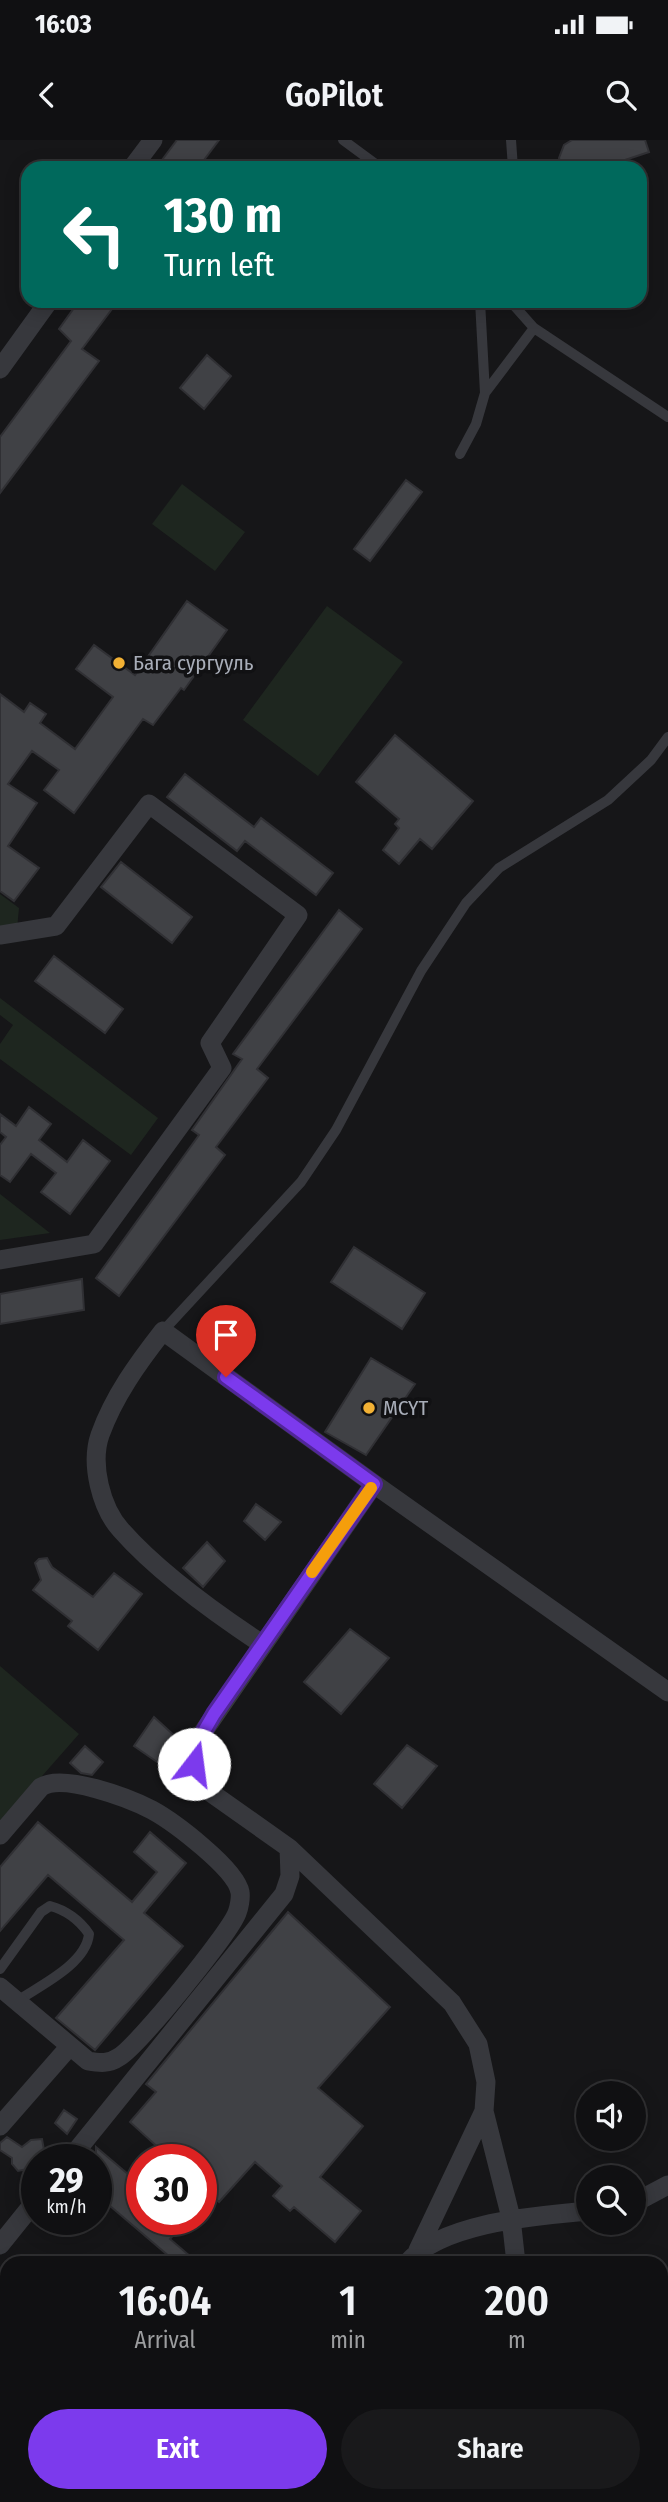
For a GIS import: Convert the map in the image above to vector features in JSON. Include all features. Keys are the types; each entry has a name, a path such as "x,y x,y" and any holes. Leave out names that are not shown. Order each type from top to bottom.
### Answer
{"street":[{"path":"137,161 153,140"},
{"path":"0,369 44,308"},
{"path":"0,935 56,926 149,804 298,915 210,1043 222,1068 94,1244 0,1260"},
{"path":"262,1644 209,1609 119,1529 98,1484 99,1437 128,1377 163,1331 668,1692"},
{"path":"374,1484 200,1738 194,1764 207,1790 289,1848 452,2003 478,2044 486,2082 484,2111 511,2218 515,2256"},
{"path":"0,1835 41,1787 49,1782 68,1783 154,1811 234,1877 241,1894 237,1913 224,1934 120,2057 103,2064 88,2061 0,1987"},
{"path":"82,2144 284,1894 290,1877 289,1848"},
{"path":"0,2126 70,2046"},
{"path":"412,2256 484,2111"},
{"path":"646,2197 668,2185"},
{"path":"412,2256 474,2228 511,2218 576,2212"},
{"path":"0,2245 21,2219"}],"lane":[{"path":"343,140 372,161"},
{"path":"511,140 512,161"},
{"path":"480,308 485,393"},
{"path":"519,308 534,328 668,417"},
{"path":"460,454 475,424 485,393 534,328"},
{"path":"163,1331 301,1182 336,1130 421,971 466,903 499,868 608,800 651,760 668,737"},
{"path":"0,1969 41,1912 50,1906 60,1908 82,1923 89,1934 88,1947 17,2001"}],"shaded area":[{"path":"182,484 245,532 215,571 152,524"},
{"path":"327,606 403,662 318,776 243,720"},
{"path":"0,894 19,908 17,929 0,930"},
{"path":"0,998 158,1118 131,1155 0,1059 0,1044 13,1025 0,1015"},
{"path":"0,1194 50,1233 0,1240"},
{"path":"0,1666 79,1734 0,1824"}],"building":[{"path":"177,140 219,140 203,161 161,161"},
{"path":"572,140 645,140 649,152 622,161 560,161 564,145"},
{"path":"74,308 113,308 82,349 99,361 0,493 0,437 71,341 59,329"},
{"path":"207,355 231,376 204,409 180,388"},
{"path":"406,480 422,492 370,561 354,549"},
{"path":"187,601 227,630 184,690 181,688 153,725 143,719 74,813 44,790 59,770 32,751 8,784 37,803 8,846 39,868 14,901 0,891 0,694 24,712 30,703 46,714 40,723 75,749 113,697 76,669 94,645 135,675"},
{"path":"395,735 473,801 432,849 420,839 399,864 383,850 399,828 395,824 399,819 356,782"},
{"path":"185,774 254,827 261,818 333,873 316,895 245,841 237,851 167,797"},
{"path":"121,862 192,917 172,943 101,887"},
{"path":"339,910 362,929 257,1069 268,1078 216,1147 225,1155 119,1296 96,1278 199,1135 192,1130 242,1059 233,1054"},
{"path":"54,956 123,1009 105,1033 35,981"},
{"path":"29,1107 51,1124 39,1140 67,1162 83,1140 110,1161 70,1214 41,1192 56,1173 31,1154 10,1182 0,1175 0,1145 6,1137 0,1132 0,1114 16,1126"},
{"path":"354,1247 425,1293 402,1329 331,1282"},
{"path":"82,1279 84,1310 0,1324 0,1294"},
{"name":"МСҮТ","path":"371,1358 415,1384 366,1455 325,1432"},
{"path":"256,1504 281,1522 265,1540 244,1521"},
{"path":"207,1542 225,1561 203,1587 183,1568"},
{"path":"47,1558 52,1567 93,1597 114,1573 142,1594 98,1650 68,1626 72,1621 33,1590 41,1580 35,1563 39,1559"},
{"path":"350,1629 389,1658 341,1714 304,1682"},
{"path":"154,1717 176,1737 157,1762 134,1746"},
{"path":"407,1745 437,1766 402,1808 374,1784"},
{"path":"85,1746 103,1762 92,1775 81,1773 70,1763"},
{"path":"38,1822 132,1902 157,1872 134,1852 150,1832 186,1863 144,1913 183,1946 95,2050 56,2018 124,1940 48,1875 0,1931 0,1867"},
{"path":"288,1912 390,2007 318,2088 363,2126 320,2177 361,2211 335,2242 294,2207 290,2211 273,2196 282,2186 255,2162 219,2202 217,2144 154,2144 130,2122 156,2092 146,2084"},
{"path":"64,2110 77,2119 67,2134 55,2123"},
{"path":"7,2137 21,2146 21,2170 18,2171 12,2164 12,2158 0,2150 0,2143"},
{"path":"42,2139 43,2144 26,2144 31,2140"},
{"path":"112,2161 126,2172 126,2220 112,2208"},
{"path":"144,2235 173,2235 170,2239 190,2256 169,2256"}],"slow traffic":[{"path":"312,1572 371,1488"}],"place":[{"name":"Бага сургууль","path":"119,663"},
{"name":"МСҮТ","path":"369,1408"}],"route":[{"path":"194,1764 200,1738 214,1714 374,1484 226,1377"}]}
